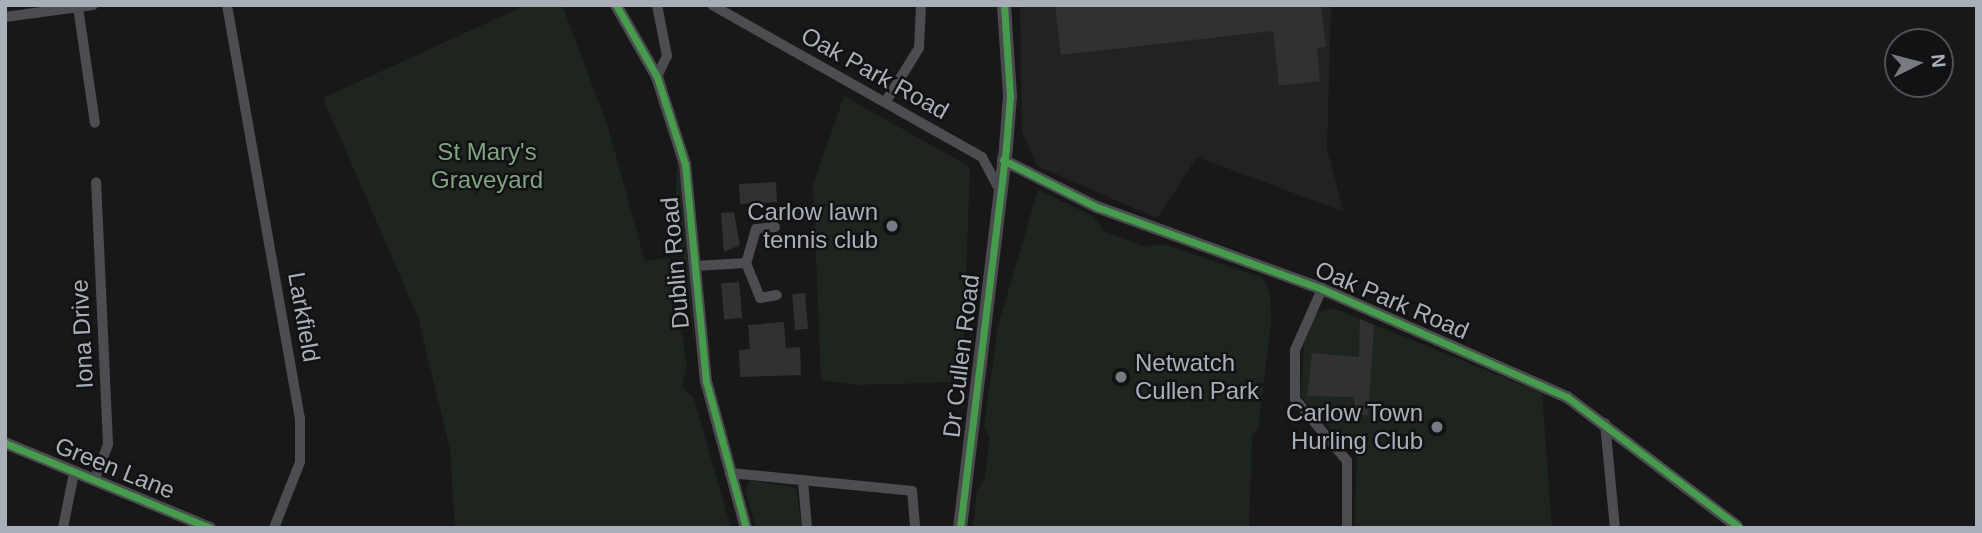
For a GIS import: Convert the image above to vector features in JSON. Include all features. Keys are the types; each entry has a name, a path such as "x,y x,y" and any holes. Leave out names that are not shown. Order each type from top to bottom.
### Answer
{"main road":[{"name":"Dr Cullen Road","path":"960,528 1010,96 1004,5"}],"street":[{"path":"5,17 93,5"},
{"name":"Larkfield","path":"227,5 300,418 300,462 274,528"},
{"name":"Dublin Road","path":"615,5 657,77 685,164 706,381 746,528"},
{"path":"657,5 667,57 657,77"},
{"name":"Oak Park Road","path":"712,5 982,157"},
{"path":"886,101 919,48 921,5"},
{"path":"78,7 95,123"},
{"path":"998,187 982,157 1004,154"},
{"name":"Oak Park Road","path":"1004,154 1097,208 1322,289 1567,397 1605,422 1737,526"},
{"name":"Iona Drive","path":"94,481 108,444 96,181"},
{"path":"775,228 756,229 746,263 761,298 777,295"},
{"path":"695,266 746,263"},
{"path":"1322,289 1295,350 1295,399 1347,461 1346,528"},
{"path":"1605,422 1615,528"},
{"name":"Green Lane","path":"5,443 210,528"},
{"path":"63,528 74,473"},
{"path":"730,473 912,491 915,528"},
{"path":"803,481 807,528"}],"shaded area":[{"path":"1020,5 1331,5 1327,150 1344,212 1197,157 1157,218 1037,166 1022,132"}],"green space":[{"name":"St Mary's Graveyard","path":"526,5 562,5 608,127 645,261 670,258 687,367 682,386 694,399 731,528 455,528 450,449 418,317 323,98"},
{"name":"Carlow lawn tennis club","path":"844,96 970,167 962,382 855,385 821,380 813,185"},
{"path":"677,157 683,191 696,359 676,198"},
{"name":"Netwatch Cullen Park","path":"1038,190 1093,216 1104,231 1143,246 1163,244 1263,278 1270,293 1271,322 1258,429 1252,435 1249,528 973,528 977,491 985,478 990,438 984,427 998,326"},
{"name":"Carlow Town Hurling Club","path":"1333,308 1542,393 1552,528 1354,528 1357,458 1301,396 1304,342 1317,312"},
{"path":"750,480 796,488 802,528 756,528 745,490"}],"building":[{"path":"1055,5 1321,5 1326,47 1317,48 1320,81 1279,86 1273,31 1061,55"},
{"path":"776,182 777,202 740,204 739,184"},
{"path":"734,212 740,245 724,252 721,213"},
{"path":"739,282 742,318 724,319 721,284"},
{"path":"805,293 808,329 795,330 792,294"},
{"path":"1360,319 1374,325 1368,415 1355,415 1354,397 1307,396 1312,353 1359,357"},
{"path":"784,322 786,348 800,347 801,375 740,377 739,350 750,349 748,325"}],"cycle path":[{"path":"616,5 657,77 685,164 706,381 746,528"},
{"path":"960,528 1006,147 1010,96 1004,5"},
{"path":"1003,160 1097,207 1322,289 1567,397 1740,528"},
{"path":"5,443 210,528"}],"place":[{"name":"Carlow lawn tennis club","path":"892,226"},
{"name":"Netwatch Cullen Park","path":"1121,377"},
{"name":"Carlow Town Hurling Club","path":"1437,427"}]}
